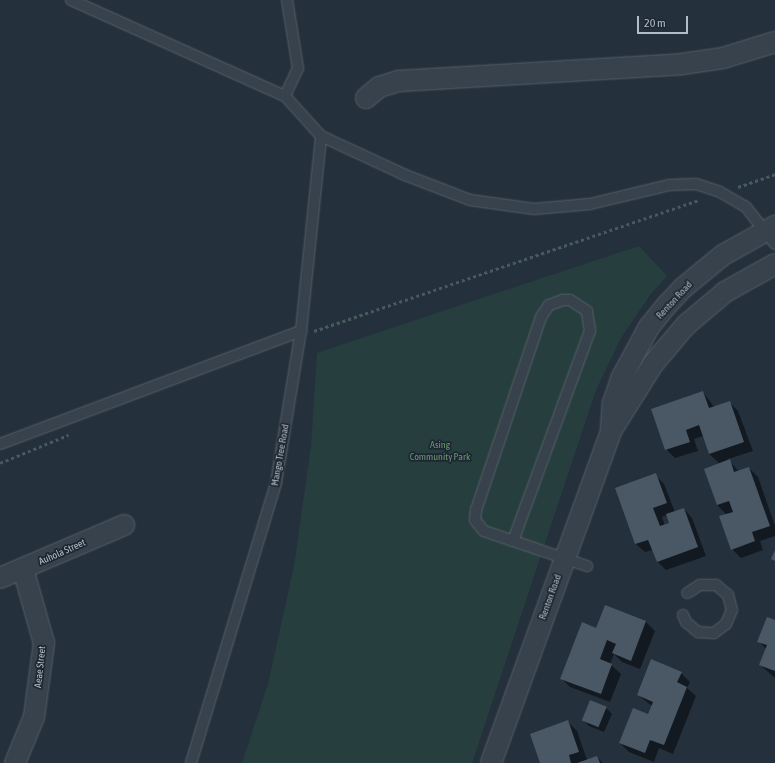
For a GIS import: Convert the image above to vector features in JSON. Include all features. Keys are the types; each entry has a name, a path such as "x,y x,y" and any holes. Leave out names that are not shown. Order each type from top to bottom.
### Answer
{"street":[{"path":"366,98 379,87 399,81 682,64 723,58 775,42"},
{"name":"Renton Road","path":"610,431 613,403 622,377 649,327 667,305 703,270 745,242 772,233"},
{"name":"Renton Road","path":"491,763 610,431 653,364 686,325 725,292 775,264"},
{"name":"Auhola Street","path":"0,578 124,525"},
{"name":"Aeae Street","path":"15,763 34,717 44,644 23,569"}],"lane":[{"path":"71,0 285,96 321,136 405,175 478,201 541,208 590,204 669,184 696,184 720,192 746,207 772,233"},
{"path":"285,96 298,68 287,0"},
{"name":"Mango Tree Road","path":"191,763 276,483 300,334 321,136"},
{"path":"513,541 590,331 587,311 570,300 563,300 549,305 541,318 474,515 479,528 513,541 564,559 587,566"},
{"path":"0,444 300,334"},
{"path":"683,615 692,628 706,633 721,629 730,617 731,602 728,595 716,586 700,585 688,593"}],"path":[{"path":"300,334 775,174"},
{"path":"0,463 73,432"}],"green space":[{"name":"Asing Community Park","path":"639,246 667,276 650,295 621,338 596,390 472,763 242,763 268,684 294,566 311,446 317,353"}],"building":[{"path":"703,391 709,408 730,401 744,442 709,454 699,425 686,430 690,442 665,450 651,409"},
{"path":"730,459 734,472 749,467 770,526 752,532 755,541 731,550 719,516 733,512 729,501 717,505 704,469"},
{"path":"656,473 667,503 653,508 660,526 669,523 666,514 684,508 698,547 657,562 648,540 635,544 615,488"},
{"path":"775,550 775,561 771,559"},
{"path":"605,605 646,621 631,661 612,653 616,644 607,640 600,659 612,664 601,694 560,679 582,622 596,628"},
{"path":"767,617 775,620 775,671 759,665 767,645 757,642"},
{"path":"651,659 682,672 677,682 687,687 664,745 650,740 645,753 619,743 633,708 648,714 653,702 637,695"},
{"path":"590,700 607,707 598,727 582,720"},
{"path":"568,720 579,752 569,755 571,763 540,763 530,734"},
{"path":"597,756 600,763 577,763"}]}
